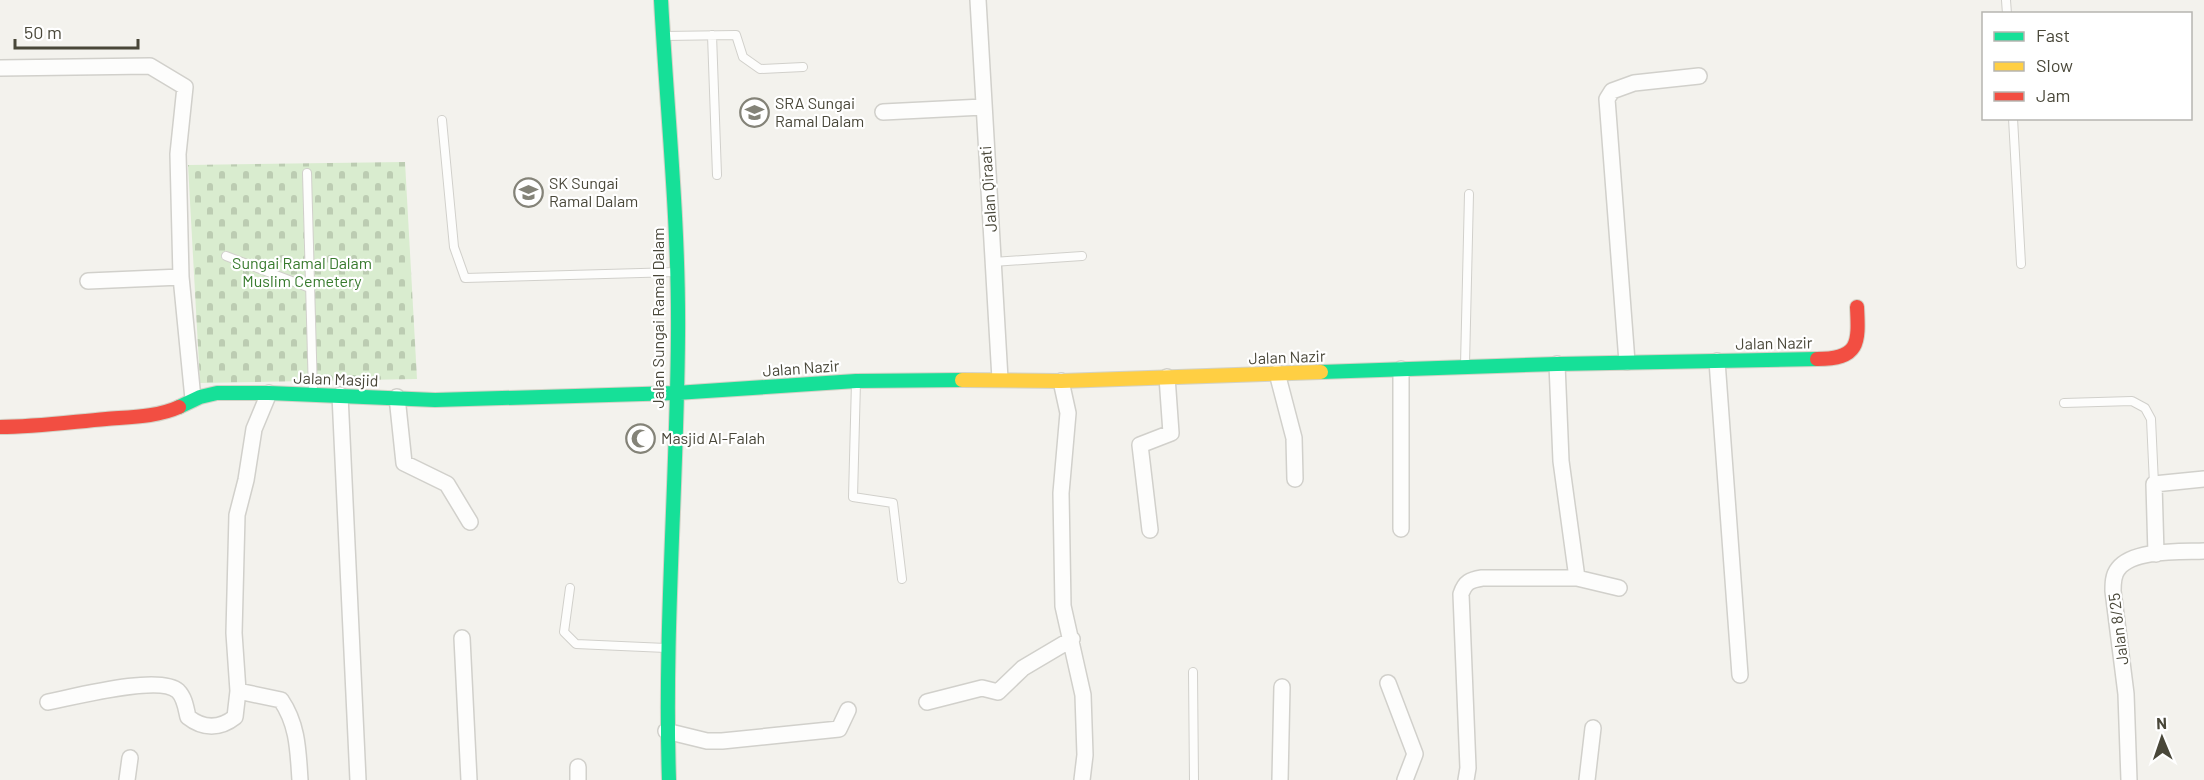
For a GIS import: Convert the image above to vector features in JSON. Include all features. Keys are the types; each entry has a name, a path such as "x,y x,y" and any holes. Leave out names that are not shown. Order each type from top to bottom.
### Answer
{"street":[{"name":"Jalan Sungai Ramal Dalam","path":"661,0 678,272 666,731 669,780"},
{"name":"Jalan Qiraati","path":"978,0 1000,379"},
{"path":"0,68 150,66 185,87 178,154 181,277 193,399"},
{"path":"1627,362 1607,99 1612,91 1634,83 1699,76"},
{"path":"883,112 983,107"},
{"path":"88,281 181,277"},
{"name":"Jalan Nazir","path":"676,393 856,381 1000,379 1061,381 1627,362 1839,359 1850,354 1858,339 1857,307"},
{"path":"1718,361 1740,675"},
{"path":"1557,364 1561,460 1577,578"},
{"path":"1401,369 1401,529"},
{"path":"1277,373 1294,438 1295,479"},
{"path":"1150,530 1140,446 1171,433 1167,377"},
{"path":"1061,381 1068,413 1061,493 1063,606 1083,695 1085,755 1082,780"},
{"name":"Jalan Masjid","path":"0,427 145,415 170,411 193,399 218,393 313,394 435,400 676,393"},
{"path":"48,702 146,684 163,685 177,691 185,704 188,717 197,725 212,727 226,724 235,717 238,691 234,633 237,515 246,480 254,429 269,393"},
{"path":"340,395 358,780"},
{"path":"397,397 404,463 447,484 470,522"},
{"path":"2156,554 2154,484 2204,479"},
{"name":"Jalan 8/25","path":"2129,780 2126,694 2113,591 2114,578 2118,568 2127,561 2156,554 2204,551"},
{"path":"1466,780 1468,768 1461,594 1463,586 1470,580 1482,578 1577,578 1619,588"},
{"path":"462,638 469,780"},
{"path":"927,702 982,688 998,692 1023,668 1072,639"},
{"path":"1388,683 1415,754 1405,780"},
{"path":"1280,780 1282,687"},
{"path":"238,691 281,700 291,714 295,730 300,780"},
{"path":"666,731 707,741 722,741 839,729 848,710"},
{"path":"1587,780 1593,728"},
{"path":"127,780 130,759"}],"lane":[{"path":"712,35 717,175"},
{"path":"663,36 736,35 742,57 760,69 803,67"},
{"path":"442,120 454,247 465,278 678,272"},
{"path":"2013,120 2021,264"},
{"path":"307,173 313,394"},
{"path":"1465,367 1469,194"},
{"path":"226,256 310,288"},
{"path":"993,262 1082,256"},
{"path":"856,381 853,497 893,503 902,579"},
{"path":"2064,403 2132,402 2145,408 2151,419 2154,484"},
{"path":"570,588 564,632 576,644 668,648"},
{"path":"1193,672 1194,780"}],"green space":[{"name":"Sungai Ramal Dalam Muslim Cemetery","path":"405,162 417,379 200,383 188,165"}],"traffic: fast":[{"path":"661,0 675,209 678,293 669,613 669,780"},
{"path":"1321,372 1557,364 1817,359"},
{"path":"179,407 200,397 217,393 435,400 676,393 856,381 962,380"}],"traffic: slow":[{"path":"962,380 1061,381 1321,372"}],"traffic: jam":[{"path":"1817,359 1841,356 1853,347 1858,331 1857,307"},
{"path":"0,427 143,416 179,407"}],"place":[{"name":"SRA Sungai Ramal Dalam","path":"754,112"},
{"name":"SK Sungai Ramal Dalam","path":"528,192"},
{"name":"Masjid Al-Falah","path":"640,438"}]}
